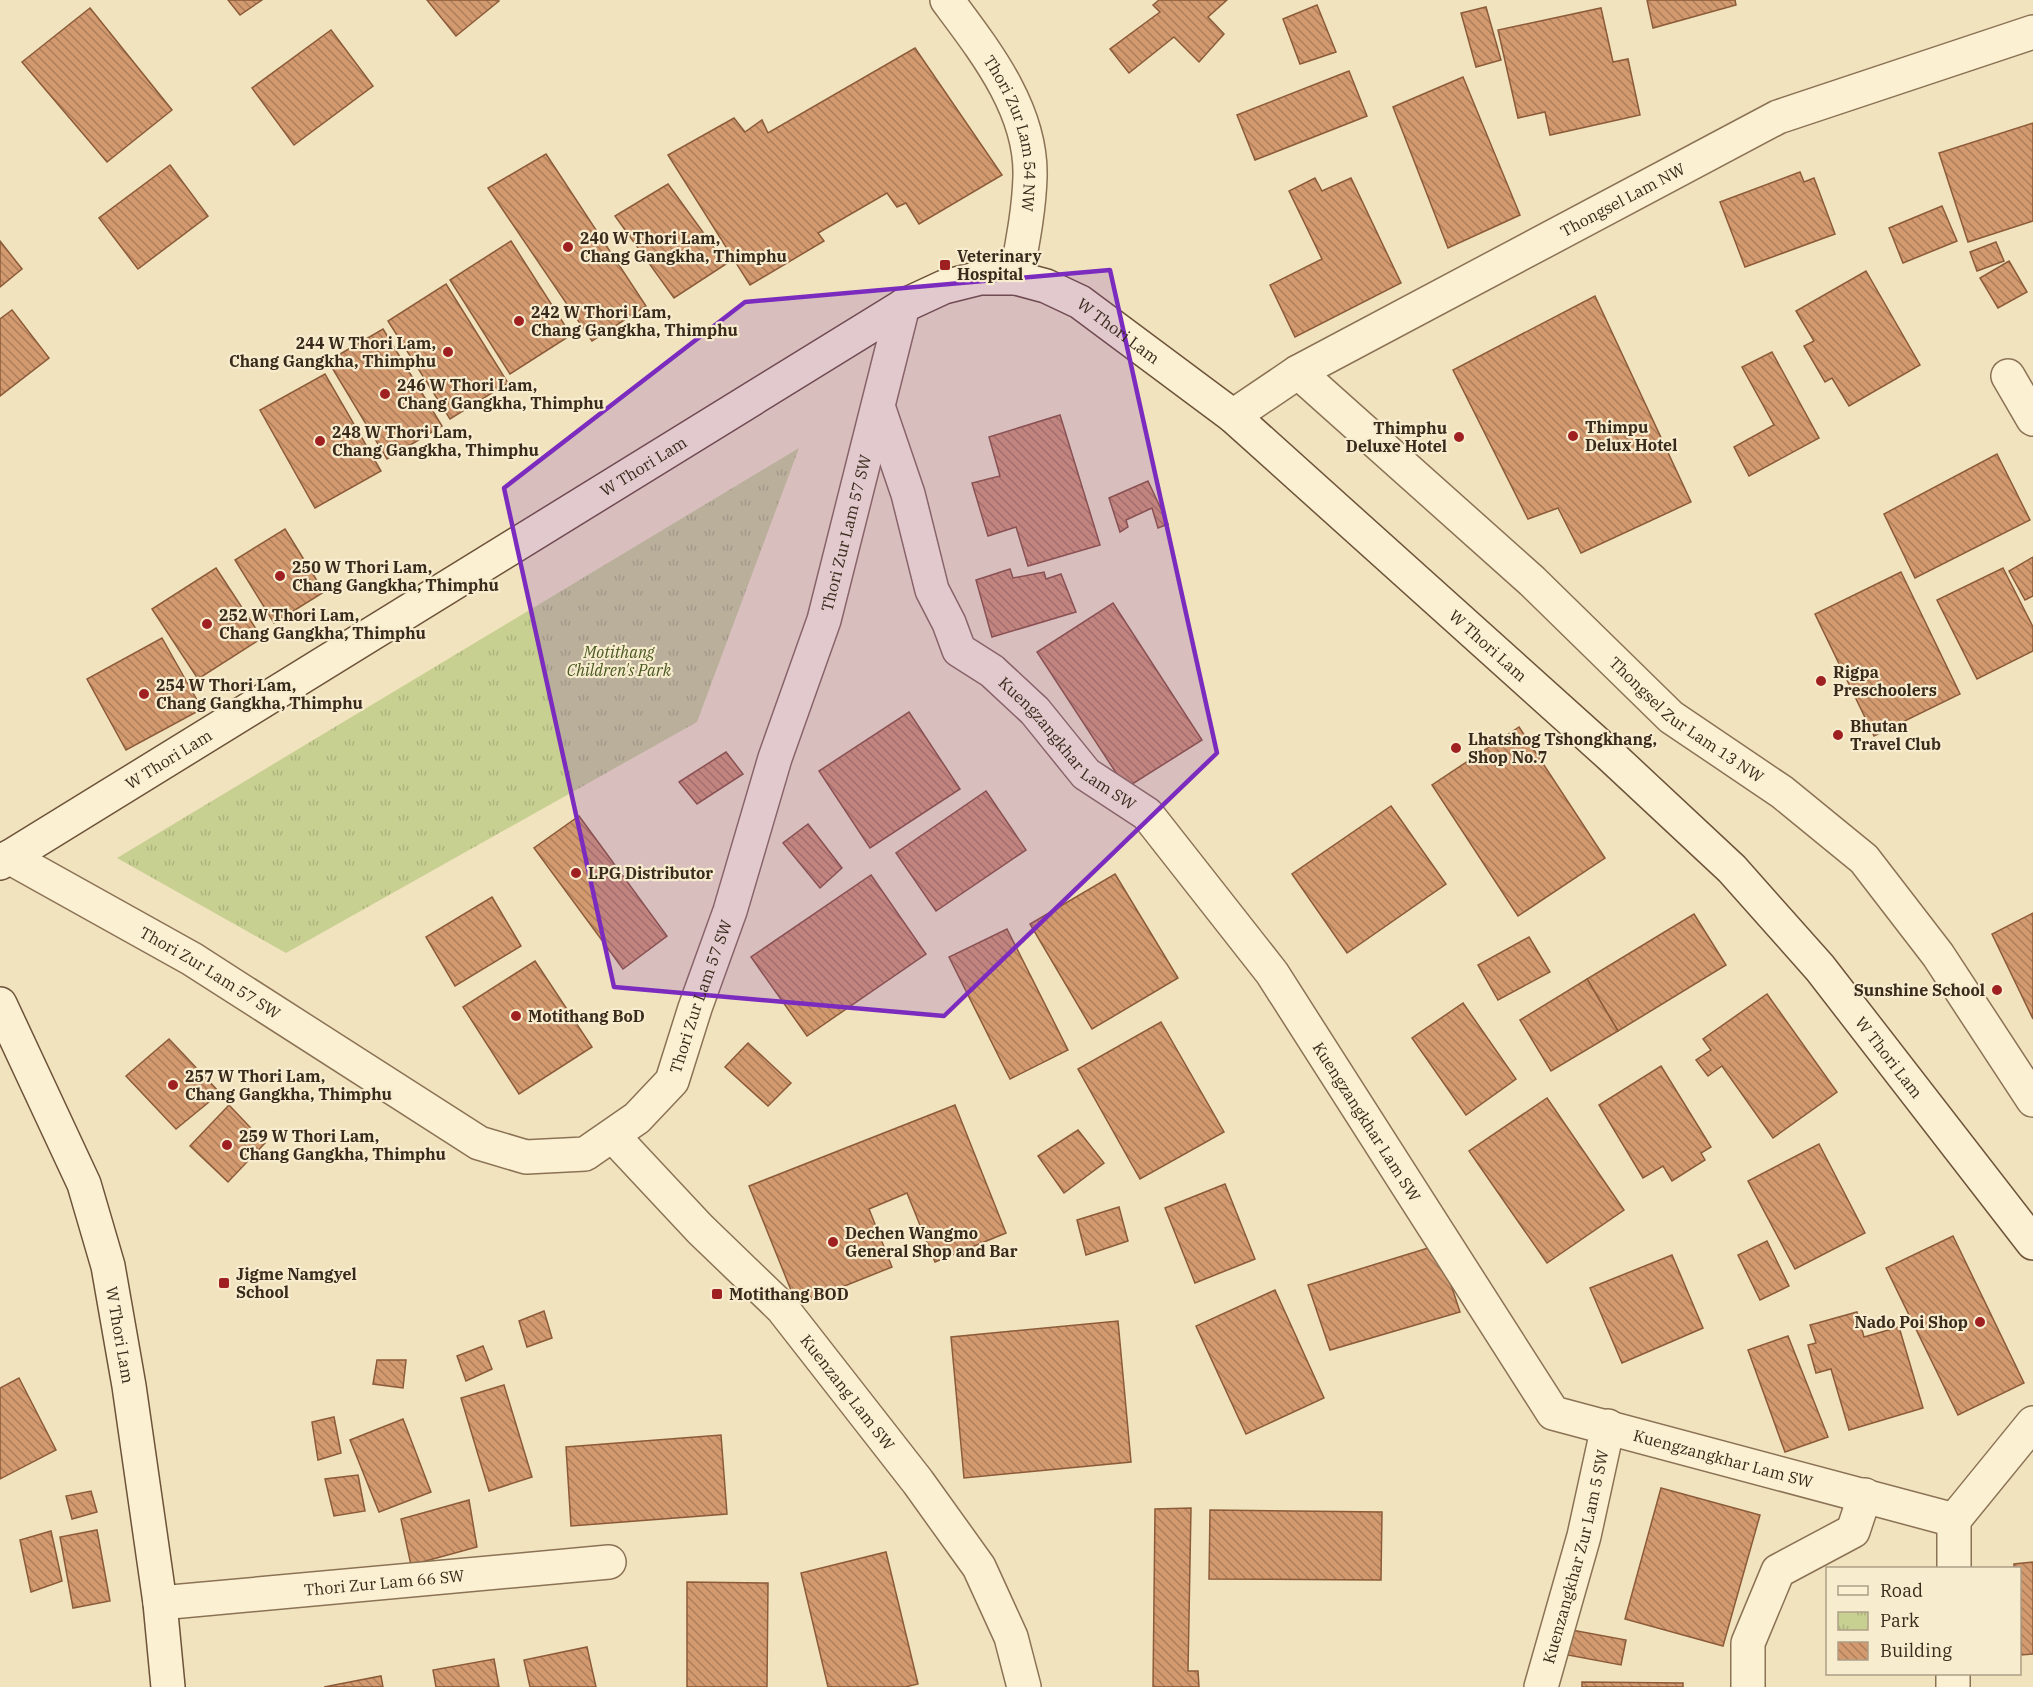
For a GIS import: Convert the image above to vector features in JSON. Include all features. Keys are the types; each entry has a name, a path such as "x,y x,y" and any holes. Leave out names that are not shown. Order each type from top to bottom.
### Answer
{"street":[{"name":"Thori Zur Lam 54 NW","path":"947,0 980,44 1001,78 1021,122 1030,175 1029,200 1017,278"},
{"name":"Thongsel Lam NW","path":"1233,416 1298,372 1779,117 2033,32"},
{"name":"W Thori Lam","path":"4,860 903,306 944,287 980,278 1017,278 1046,286 1080,302 1233,416 1611,756 1732,869 1820,968 2033,1243"},
{"name":"Thori Zur Lam 57 SW","path":"4,860 192,959 479,1143 526,1156 585,1154 637,1118 672,1081 730,910 775,758 824,620 879,409 903,306"},
{"name":"Thongsel Zur Lam 13 NW","path":"1298,372 1532,581 1671,717 1782,792 1864,858 1938,956 2033,1100"},
{"path":"2008,375 2033,419"},
{"name":"Kuengzangkhar Lam SW","path":"879,409 908,494 932,590 949,622 959,650 992,671 1035,711 1086,774 1147,814 1272,973 1554,1413 1954,1520"},
{"name":"W Thori Lam","path":"0,1004 84,1184 108,1266 129,1386 160,1603 168,1687"},
{"name":"Kuenzang Lam SW","path":"613,1136 700,1229 782,1308 918,1482 979,1567 1011,1637 1024,1687"},
{"path":"1954,1567 1954,1520 2033,1423"},
{"name":"Kuenzangkhar Zur Lam 5 SW","path":"1541,1687 1584,1536 1608,1426"},
{"path":"1748,1687 1748,1643 1778,1571 1853,1531 1865,1495"},
{"name":"Thori Zur Lam 66 SW","path":"160,1603 609,1562"}],"highlighted area":[{"path":"1110,270 1217,753 944,1016 614,987 504,488 745,302"}],"green space":[{"name":"Motithang Children's Park","path":"799,448 697,722 286,953 117,858"}],"building":[{"path":"228,0 262,0 240,15"},
{"path":"427,0 498,0 499,1 456,36"},
{"path":"1159,0 1227,0 1208,17 1224,34 1199,62 1174,37 1129,73 1110,49 1160,12 1153,5"},
{"path":"1647,0 1735,0 1736,5 1653,28"},
{"path":"1317,5 1336,52 1300,64 1283,19"},
{"path":"1486,7 1501,60 1476,67 1461,13"},
{"path":"90,8 172,110 107,162 22,62"},
{"path":"1601,8 1613,62 1628,59 1640,115 1550,135 1545,112 1518,118 1498,30"},
{"path":"331,30 373,86 294,145 252,88"},
{"path":"915,48 1002,175 919,224 906,203 897,207 887,193 818,233 824,241 750,285 668,155 734,118 745,132 762,120 768,133"},
{"path":"1349,71 1367,116 1255,160 1237,115"},
{"path":"1463,77 1520,215 1448,248 1393,107"},
{"path":"2033,123 2033,221 1968,242 1939,153"},
{"name":"240 W Thori Lam, Chang Gangkha, Thimphu","path":"546,154 646,306 592,341 488,188"},
{"path":"170,165 208,216 138,269 99,218"},
{"path":"1800,172 1804,182 1814,178 1835,234 1745,267 1720,202"},
{"path":"1315,178 1322,191 1351,178 1401,283 1295,337 1270,285 1322,259 1289,191"},
{"path":"668,184 726,264 674,298 615,216"},
{"path":"1942,206 1957,241 1903,263 1889,228"},
{"path":"0,241 22,269 0,287"},
{"name":"242 W Thori Lam, Chang Gangkha, Thimphu","path":"511,241 571,335 510,374 450,280"},
{"path":"1996,242 2004,261 1977,271 1970,252"},
{"path":"2009,261 2027,292 1998,308 1980,278"},
{"path":"1866,271 1920,365 1849,406 1832,378 1825,382 1804,346 1814,341 1796,311"},
{"name":"244 W Thori Lam, Chang Gangkha, Thimphu","path":"446,284 508,383 450,419 388,321"},
{"name":"Thimpu Delux Hotel","path":"1595,296 1691,502 1581,553 1558,508 1528,519 1453,370"},
{"path":"12,310 49,358 0,396 0,319"},
{"name":"246 W Thori Lam, Chang Gangkha, Thimphu","path":"383,329 442,426 387,459 328,361"},
{"path":"1772,352 1819,438 1749,476 1734,447 1774,425 1742,367"},
{"name":"248 W Thori Lam, Chang Gangkha, Thimphu","path":"325,374 381,471 315,508 260,410"},
{"path":"1060,415 1100,545 1028,566 1016,527 988,536 972,483 1000,476 989,437"},
{"path":"1997,454 2030,520 1915,578 1884,514"},
{"path":"1148,481 1168,524 1158,528 1152,508 1126,520 1128,527 1120,532 1109,498"},
{"name":"250 W Thori Lam, Chang Gangkha, Thimphu","path":"285,529 324,592 274,623 235,560"},
{"path":"2033,557 2033,596 2025,600 2009,571"},
{"name":"252 W Thori Lam, Chang Gangkha, Thimphu","path":"216,568 262,638 198,679 152,609"},
{"path":"2003,568 2033,627 2033,651 1977,679 1937,600"},
{"path":"1010,569 1013,578 1044,572 1046,579 1061,574 1076,612 992,637 976,580"},
{"path":"1901,572 1960,694 1874,736 1815,614"},
{"path":"1113,603 1202,740 1126,788 1037,652"},
{"name":"254 W Thori Lam, Chang Gangkha, Thimphu","path":"162,638 202,709 126,750 87,679"},
{"path":"909,712 960,789 870,848 819,771"},
{"path":"1519,727 1605,858 1518,916 1432,785"},
{"path":"726,752 743,774 697,804 679,782"},
{"path":"986,791 1026,850 936,911 896,853"},
{"path":"1391,806 1446,884 1347,953 1292,874"},
{"path":"579,816 667,936 623,969 534,848"},
{"path":"808,824 842,868 820,888 783,843"},
{"path":"1115,874 1178,978 1092,1029 1030,924"},
{"path":"871,875 926,954 807,1036 751,957"},
{"path":"492,897 521,946 455,986 426,937"},
{"path":"2033,913 2033,1019 1992,934"},
{"path":"1694,914 1726,965 1618,1031 1587,979"},
{"path":"1007,929 1068,1050 1010,1079 949,957"},
{"path":"1529,937 1550,972 1498,1000 1478,965"},
{"path":"535,961 592,1047 519,1094 463,1007"},
{"path":"1587,979 1618,1031 1551,1071 1520,1020"},
{"path":"1767,994 1837,1092 1773,1138 1722,1066 1708,1076 1696,1060 1711,1050 1703,1039"},
{"path":"1463,1003 1516,1079 1466,1115 1412,1038"},
{"path":"1161,1022 1224,1132 1140,1179 1078,1069"},
{"name":"257 W Thori Lam, Chang Gangkha, Thimphu","path":"169,1039 220,1093 176,1129 126,1076"},
{"path":"748,1043 791,1083 768,1106 725,1067"},
{"path":"1661,1066 1711,1147 1701,1153 1705,1160 1672,1181 1663,1166 1643,1178 1599,1105"},
{"path":"1547,1098 1624,1210 1547,1263 1469,1151"},
{"name":"259 W Thori Lam, Chang Gangkha, Thimphu","path":"229,1105 265,1143 228,1182 190,1146"},
{"path":"955,1105 1006,1233 935,1262 907,1193 869,1209 892,1267 797,1305 749,1186"},
{"path":"1078,1130 1104,1163 1064,1193 1038,1156"},
{"path":"1819,1144 1865,1233 1795,1269 1748,1181"},
{"path":"1225,1184 1255,1259 1195,1283 1165,1208"},
{"path":"1119,1207 1128,1241 1086,1255 1077,1220"},
{"path":"1953,1236 2024,1383 1958,1415 1886,1268"},
{"path":"1767,1241 1789,1286 1760,1300 1738,1255"},
{"path":"1438,1245 1460,1312 1330,1350 1308,1285"},
{"path":"1672,1255 1703,1328 1622,1363 1590,1288"},
{"path":"1275,1290 1324,1398 1246,1434 1196,1326"},
{"path":"544,1311 552,1338 527,1347 519,1321"},
{"path":"1857,1312 1864,1337 1899,1327 1923,1408 1849,1430 1831,1369 1816,1373 1808,1345 1816,1343 1810,1325"},
{"path":"1118,1321 1131,1462 964,1478 951,1337"},
{"path":"1788,1336 1828,1437 1785,1452 1748,1350"},
{"path":"483,1346 492,1369 466,1381 457,1356"},
{"path":"377,1360 406,1360 403,1388 373,1384"},
{"path":"19,1378 56,1450 0,1479 0,1388"},
{"path":"504,1385 532,1477 489,1491 461,1398"},
{"path":"334,1417 341,1453 318,1460 312,1422"},
{"path":"403,1419 431,1492 379,1512 350,1440"},
{"path":"721,1435 727,1514 571,1526 566,1447"},
{"path":"358,1475 365,1511 334,1516 325,1479"},
{"path":"1661,1488 1760,1515 1723,1646 1625,1619"},
{"path":"91,1491 97,1512 72,1519 66,1496"},
{"path":"469,1500 477,1547 411,1565 401,1519"},
{"path":"1191,1508 1188,1671 1198,1671 1199,1687 1153,1687 1155,1509"},
{"path":"1210,1510 1382,1512 1381,1580 1209,1579"},
{"path":"97,1530 110,1601 73,1608 60,1537"},
{"path":"51,1531 62,1581 31,1592 20,1540"},
{"path":"886,1552 918,1684 905,1687 828,1687 801,1573"},
{"path":"2033,1562 2033,1654 2021,1655 2021,1567 2014,1567 2014,1564"},
{"path":"687,1582 768,1583 767,1687 687,1687"},
{"path":"1561,1628 1626,1640 1621,1665 1557,1653"},
{"path":"587,1647 596,1687 530,1687 524,1660"},
{"path":"494,1659 499,1687 436,1687 433,1670"},
{"path":"381,1676 383,1687 324,1687"},
{"path":"1582,1682 1683,1683 1683,1687 1582,1687"}],"place":[{"name":"240 W Thori Lam, Chang Gangkha, Thimphu","path":"568,247"},
{"name":"Veterinary Hospital","path":"945,265"},
{"name":"242 W Thori Lam, Chang Gangkha, Thimphu","path":"519,321"},
{"name":"244 W Thori Lam, Chang Gangkha, Thimphu","path":"448,352"},
{"name":"246 W Thori Lam, Chang Gangkha, Thimphu","path":"385,394"},
{"name":"Thimpu Delux Hotel","path":"1573,436"},
{"name":"Thimphu Deluxe Hotel","path":"1459,437"},
{"name":"248 W Thori Lam, Chang Gangkha, Thimphu","path":"320,441"},
{"name":"250 W Thori Lam, Chang Gangkha, Thimphu","path":"280,576"},
{"name":"252 W Thori Lam, Chang Gangkha, Thimphu","path":"207,624"},
{"name":"Rigpa Preschoolers","path":"1821,681"},
{"name":"254 W Thori Lam, Chang Gangkha, Thimphu","path":"144,694"},
{"name":"Bhutan Travel Club","path":"1838,735"},
{"name":"Lhatshog Tshongkhang, Shop No.7","path":"1456,748"},
{"name":"LPG Distributor","path":"576,873"},
{"name":"Sunshine School","path":"1997,990"},
{"name":"Motithang BoD","path":"516,1016"},
{"name":"257 W Thori Lam, Chang Gangkha, Thimphu","path":"173,1085"},
{"name":"259 W Thori Lam, Chang Gangkha, Thimphu","path":"227,1145"},
{"name":"Dechen Wangmo General Shop and Bar","path":"833,1242"},
{"name":"Jigme Namgyel School","path":"224,1283"},
{"name":"Motithang BOD","path":"717,1294"},
{"name":"Nado Poi Shop","path":"1980,1322"}]}
